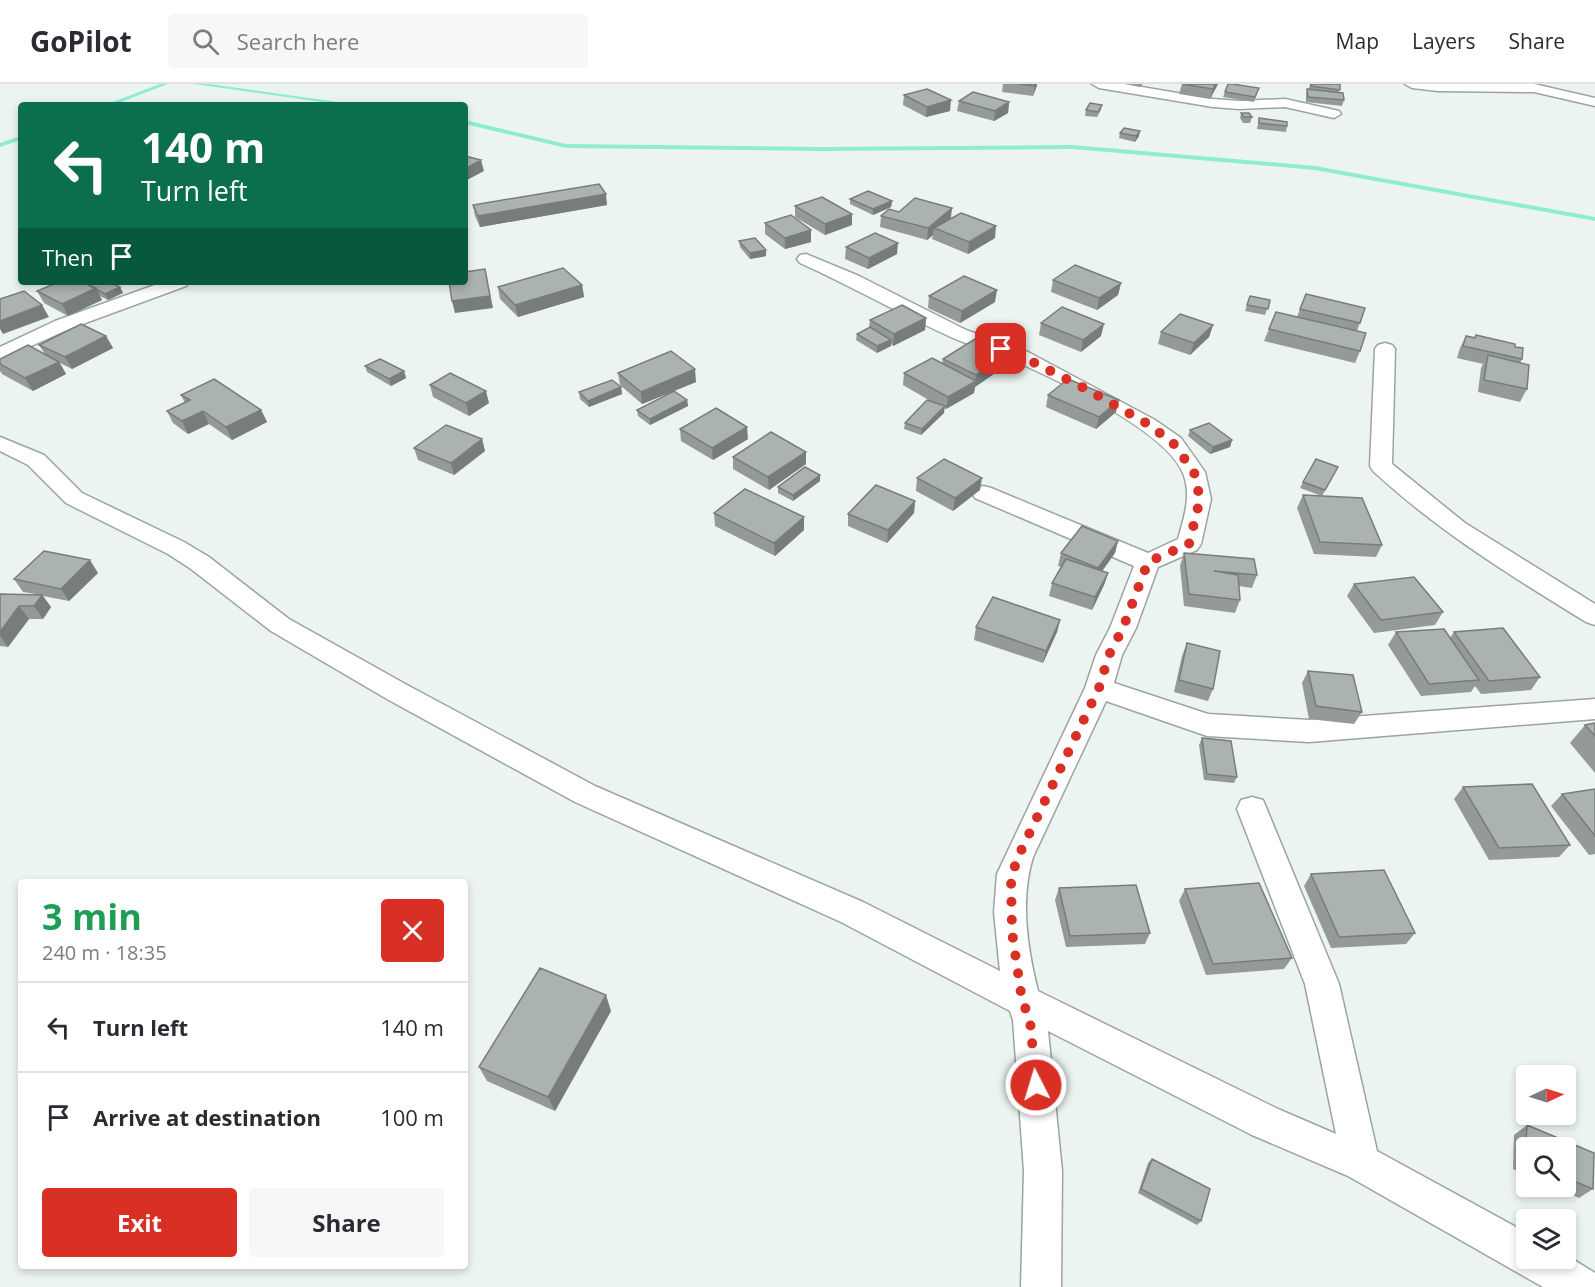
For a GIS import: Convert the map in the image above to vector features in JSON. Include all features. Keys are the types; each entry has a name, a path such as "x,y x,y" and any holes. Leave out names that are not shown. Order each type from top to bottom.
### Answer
{"street":[{"path":"1099,84 1117,85 1213,103 1239,105 1286,103 1334,114"},
{"path":"1412,84 1438,87 1534,88 1595,102"},
{"path":"806,259 853,280 959,334 1021,356 1079,385 1148,424 1173,443 1194,472 1200,499 1189,544 1148,562 1123,628 1109,655 1099,688 1018,857 1011,878 1012,932 1022,1000 1030,1020 1043,1171 1041,1287"},
{"path":"0,354 62,325 172,285"},
{"path":"1385,349 1381,466 1397,482 1489,552 1595,616"},
{"path":"0,443 36,460 74,498 176,548 200,563 280,626 585,794 852,912 1265,1122 1361,1162 1516,1249"},
{"path":"983,493 1148,562"},
{"path":"1099,688 1207,726 1309,731 1595,709"},
{"path":"1252,809 1322,984 1361,1162"}],"building":[{"path":"1182,84 1215,84 1213,89"},
{"path":"1228,84 1259,88 1255,97 1225,92"},
{"path":"1311,84 1340,84 1340,90 1311,86"},
{"path":"927,89 951,100 927,107 904,95"},
{"path":"1307,89 1343,93 1344,100 1308,97"},
{"path":"973,92 1009,102 995,111 959,101"},
{"path":"1090,103 1102,105 1098,112 1086,110"},
{"path":"1241,113 1249,113 1252,117 1244,117"},
{"path":"1259,118 1287,122 1287,126 1259,123"},
{"path":"1124,128 1140,131 1136,136 1120,133"},
{"path":"468,157 481,160 468,167"},
{"path":"599,184 606,194 478,216 473,205"},
{"path":"868,191 892,201 873,209 850,199"},
{"path":"822,197 852,214 825,224 795,206"},
{"path":"915,198 952,208 928,228 881,216 889,209 899,212"},
{"path":"961,213 996,226 969,242 934,228"},
{"path":"791,215 811,230 785,238 765,223"},
{"path":"875,233 898,243 869,258 846,247"},
{"path":"755,238 766,250 750,253 739,241"},
{"path":"1075,265 1121,283 1099,298 1053,280"},
{"path":"563,268 582,285 515,305 498,287"},
{"path":"485,269 490,296 452,301 449,285 468,285 468,272"},
{"path":"964,276 997,290 962,311 929,296"},
{"path":"52,285 90,285 96,288 62,304 37,291"},
{"path":"88,285 120,287 105,294"},
{"path":"24,291 42,305 0,321 0,299"},
{"path":"1306,294 1365,308 1360,323 1300,309"},
{"path":"1250,296 1270,300 1268,309 1247,305"},
{"path":"902,305 926,318 894,334 870,320"},
{"path":"1062,307 1104,324 1083,340 1041,323"},
{"path":"1276,312 1366,333 1360,351 1269,329"},
{"path":"1180,314 1213,325 1194,343 1161,332"},
{"path":"81,324 106,336 65,357 39,345"},
{"path":"870,327 891,340 877,346 857,334"},
{"path":"1476,335 1523,348 1522,359 1463,346 1466,336 1475,338"},
{"path":"978,337 1010,352 976,375 943,359"},
{"path":"28,345 59,362 25,378 0,364 0,359"},
{"path":"671,351 695,369 641,392 618,373"},
{"path":"1488,355 1529,365 1527,389 1484,380"},
{"path":"932,358 976,381 948,397 904,373"},
{"path":"380,359 404,371 389,379 365,366"},
{"path":"450,373 486,391 466,403 430,385"},
{"path":"214,379 261,410 226,427 203,411 182,421 167,411 190,400 181,395"},
{"path":"1068,379 1119,400 1099,417 1048,395"},
{"path":"612,380 621,387 588,401 579,392"},
{"path":"674,391 687,400 650,419 637,410"},
{"path":"927,400 945,406 922,429 905,423"},
{"path":"716,408 747,427 712,448 680,429"},
{"path":"1209,423 1232,440 1213,447 1190,430"},
{"path":"446,425 482,439 451,463 414,448"},
{"path":"771,432 806,452 768,477 733,457"},
{"path":"944,459 982,478 955,498 917,478"},
{"path":"1316,459 1338,467 1325,490 1303,482"},
{"path":"805,467 820,475 793,495 778,487"},
{"path":"876,485 915,501 888,530 848,514"},
{"path":"745,489 804,517 774,543 714,513"},
{"path":"1303,495 1362,498 1382,545 1320,542"},
{"path":"1082,526 1118,541 1098,568 1061,553"},
{"path":"44,551 90,560 61,589 14,579"},
{"path":"1184,553 1254,559 1257,575 1214,571 1238,575 1240,600 1189,594"},
{"path":"1066,559 1108,573 1095,597 1052,583"},
{"path":"1414,577 1443,612 1381,620 1354,584"},
{"path":"0,594 42,595 34,606 19,606 0,632"},
{"path":"993,597 1060,620 1046,651 976,627"},
{"path":"1503,628 1540,677 1489,681 1454,632"},
{"path":"1444,629 1479,680 1429,684 1396,632"},
{"path":"1187,643 1220,651 1213,689 1179,680"},
{"path":"1308,671 1353,675 1362,712 1316,706"},
{"path":"1595,723 1595,736 1585,725"},
{"path":"1202,738 1231,741 1237,777 1207,774"},
{"path":"1532,784 1570,845 1499,848 1463,787"},
{"path":"1595,789 1595,836 1562,794"},
{"path":"1384,870 1415,933 1339,937 1311,874"},
{"path":"1259,883 1292,958 1213,964 1185,889"},
{"path":"1136,885 1150,933 1070,936 1059,888"},
{"path":"540,968 606,995 548,1097 479,1067"},
{"path":"1527,1125 1556,1137 1526,1137"},
{"path":"1576,1145 1594,1153 1593,1189 1576,1182"},
{"path":"1152,1159 1210,1189 1201,1221 1141,1189"}],"waterway":[{"path":"116,102 165,84"},
{"path":"197,84 333,102"},
{"path":"468,123 566,146 822,149 1072,147 1315,168 1595,219"},
{"path":"0,145 18,139"}],"route":[{"path":"1001,349 1021,356 1088,390 1148,424 1173,443 1194,472 1200,499 1189,544 1148,562 1123,628 1109,655 1099,688 1018,857 1011,878 1012,932 1022,1000 1030,1020 1036,1085"}]}
